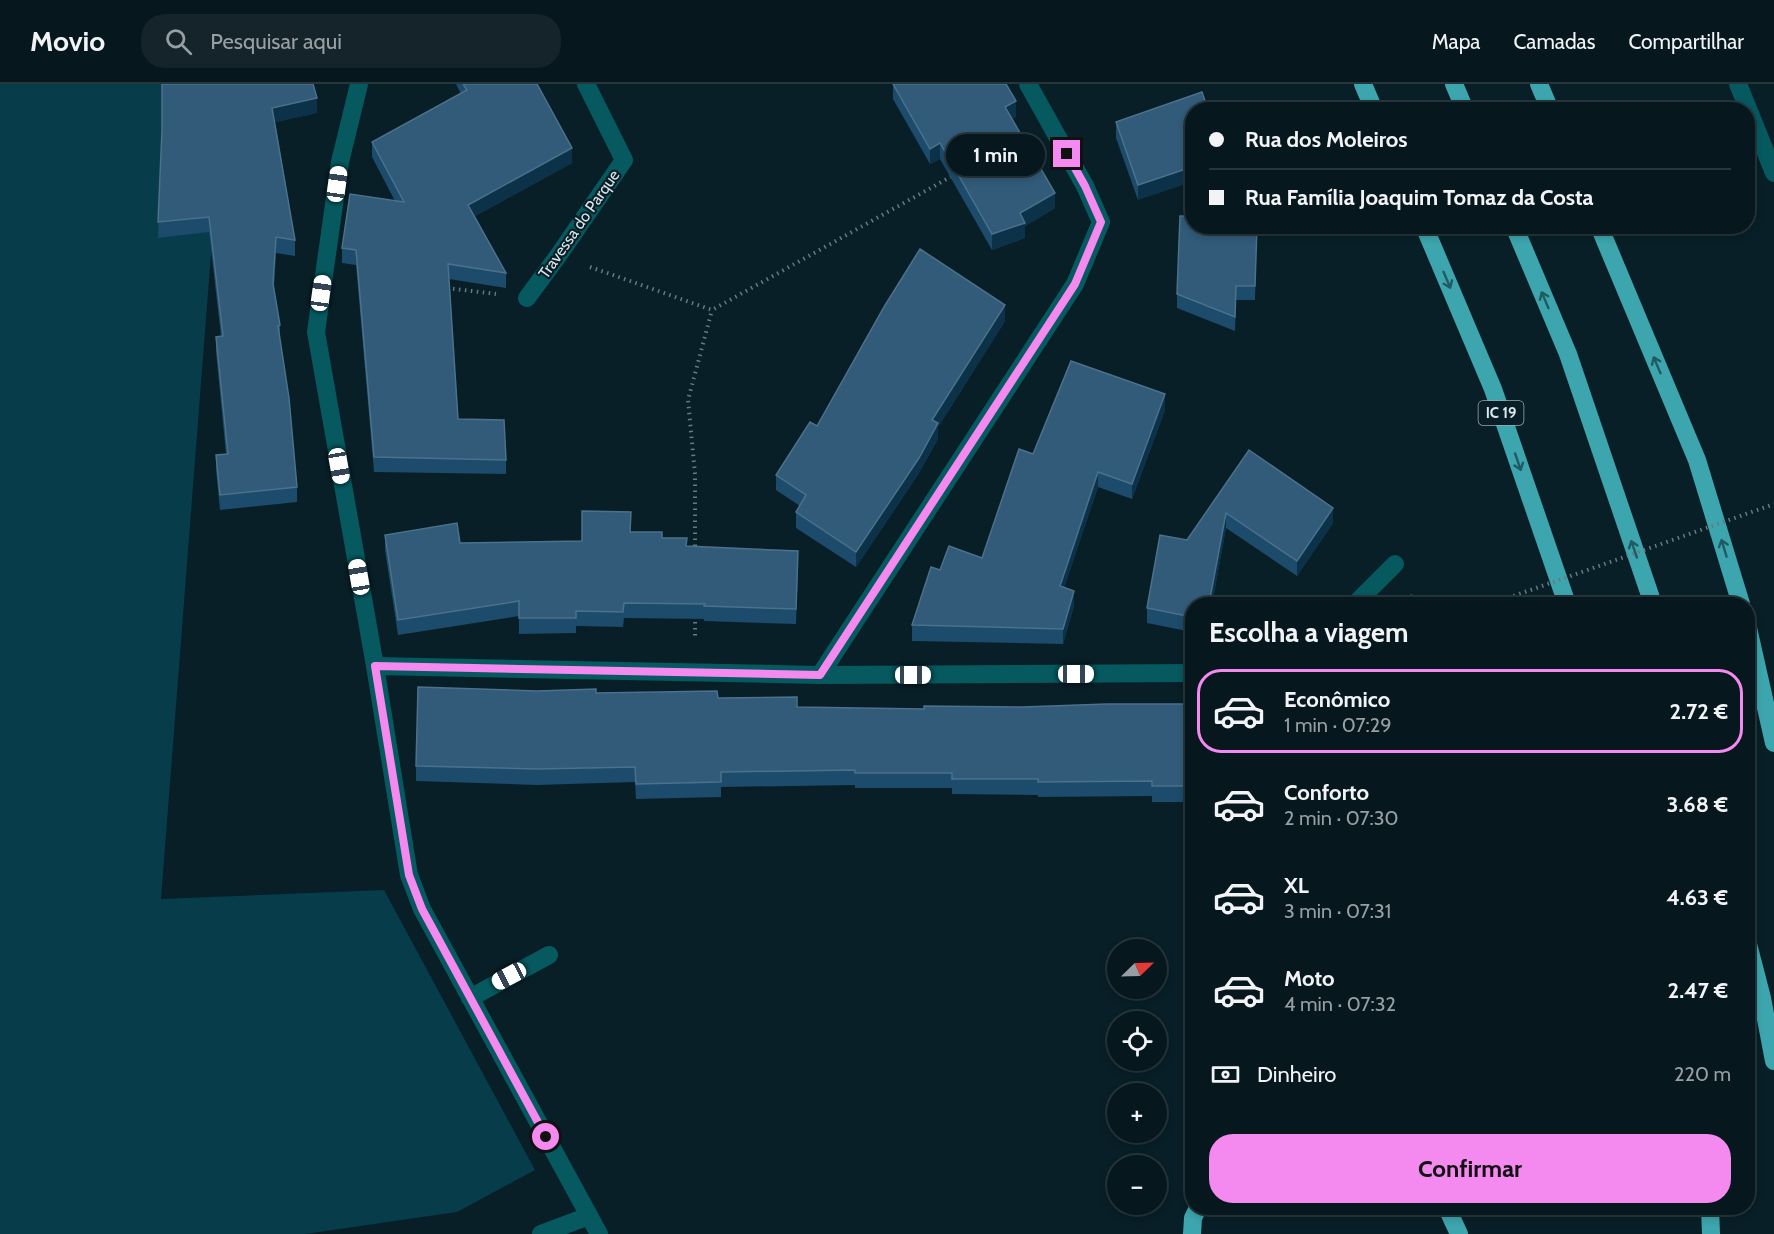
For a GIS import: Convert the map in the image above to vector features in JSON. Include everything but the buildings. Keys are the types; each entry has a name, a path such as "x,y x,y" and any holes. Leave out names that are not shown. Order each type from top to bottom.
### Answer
{"highway":[{"path":"1363,84 1371,102"},
{"path":"1454,84 1462,102"},
{"path":"1539,84 1547,102"},
{"name":"IC 19","path":"1427,234 1493,389 1565,597"},
{"path":"1517,234 1568,354 1651,597"},
{"path":"1602,234 1697,460 1739,597"},
{"path":"1755,659 1774,743"},
{"path":"1755,971 1774,1061"},
{"path":"1192,1234 1194,1215"},
{"path":"1450,1215 1459,1234"},
{"path":"1710,1215 1711,1234"}],"street":[{"path":"359,84 340,162 316,332 409,875 422,909 599,1234"},
{"name":"Travessa do Parque","path":"527,298 624,160 586,84"},
{"path":"820,675 1075,284 1101,222 1085,186 1028,84"},
{"path":"1738,84 1745,102"},
{"path":"1755,126 1774,173"},
{"path":"1362,597 1395,564"},
{"path":"375,666 820,675 1185,673"},
{"path":"470,998 549,955"},
{"path":"541,1234 589,1216"}],"path":[{"path":"695,556 695,474 688,400 712,310 957,173"},
{"path":"558,256 712,310"},
{"path":"443,288 527,298"},
{"path":"1511,597 1774,504"},
{"path":"695,614 696,672"}],"shaded area":[{"path":"0,84 213,84 221,125 161,899 384,890 535,1170 457,1212 305,1234 0,1234"}],"route":[{"path":"546,1137 422,909 409,875 375,666 820,675 1075,284 1101,222 1067,154"}]}
